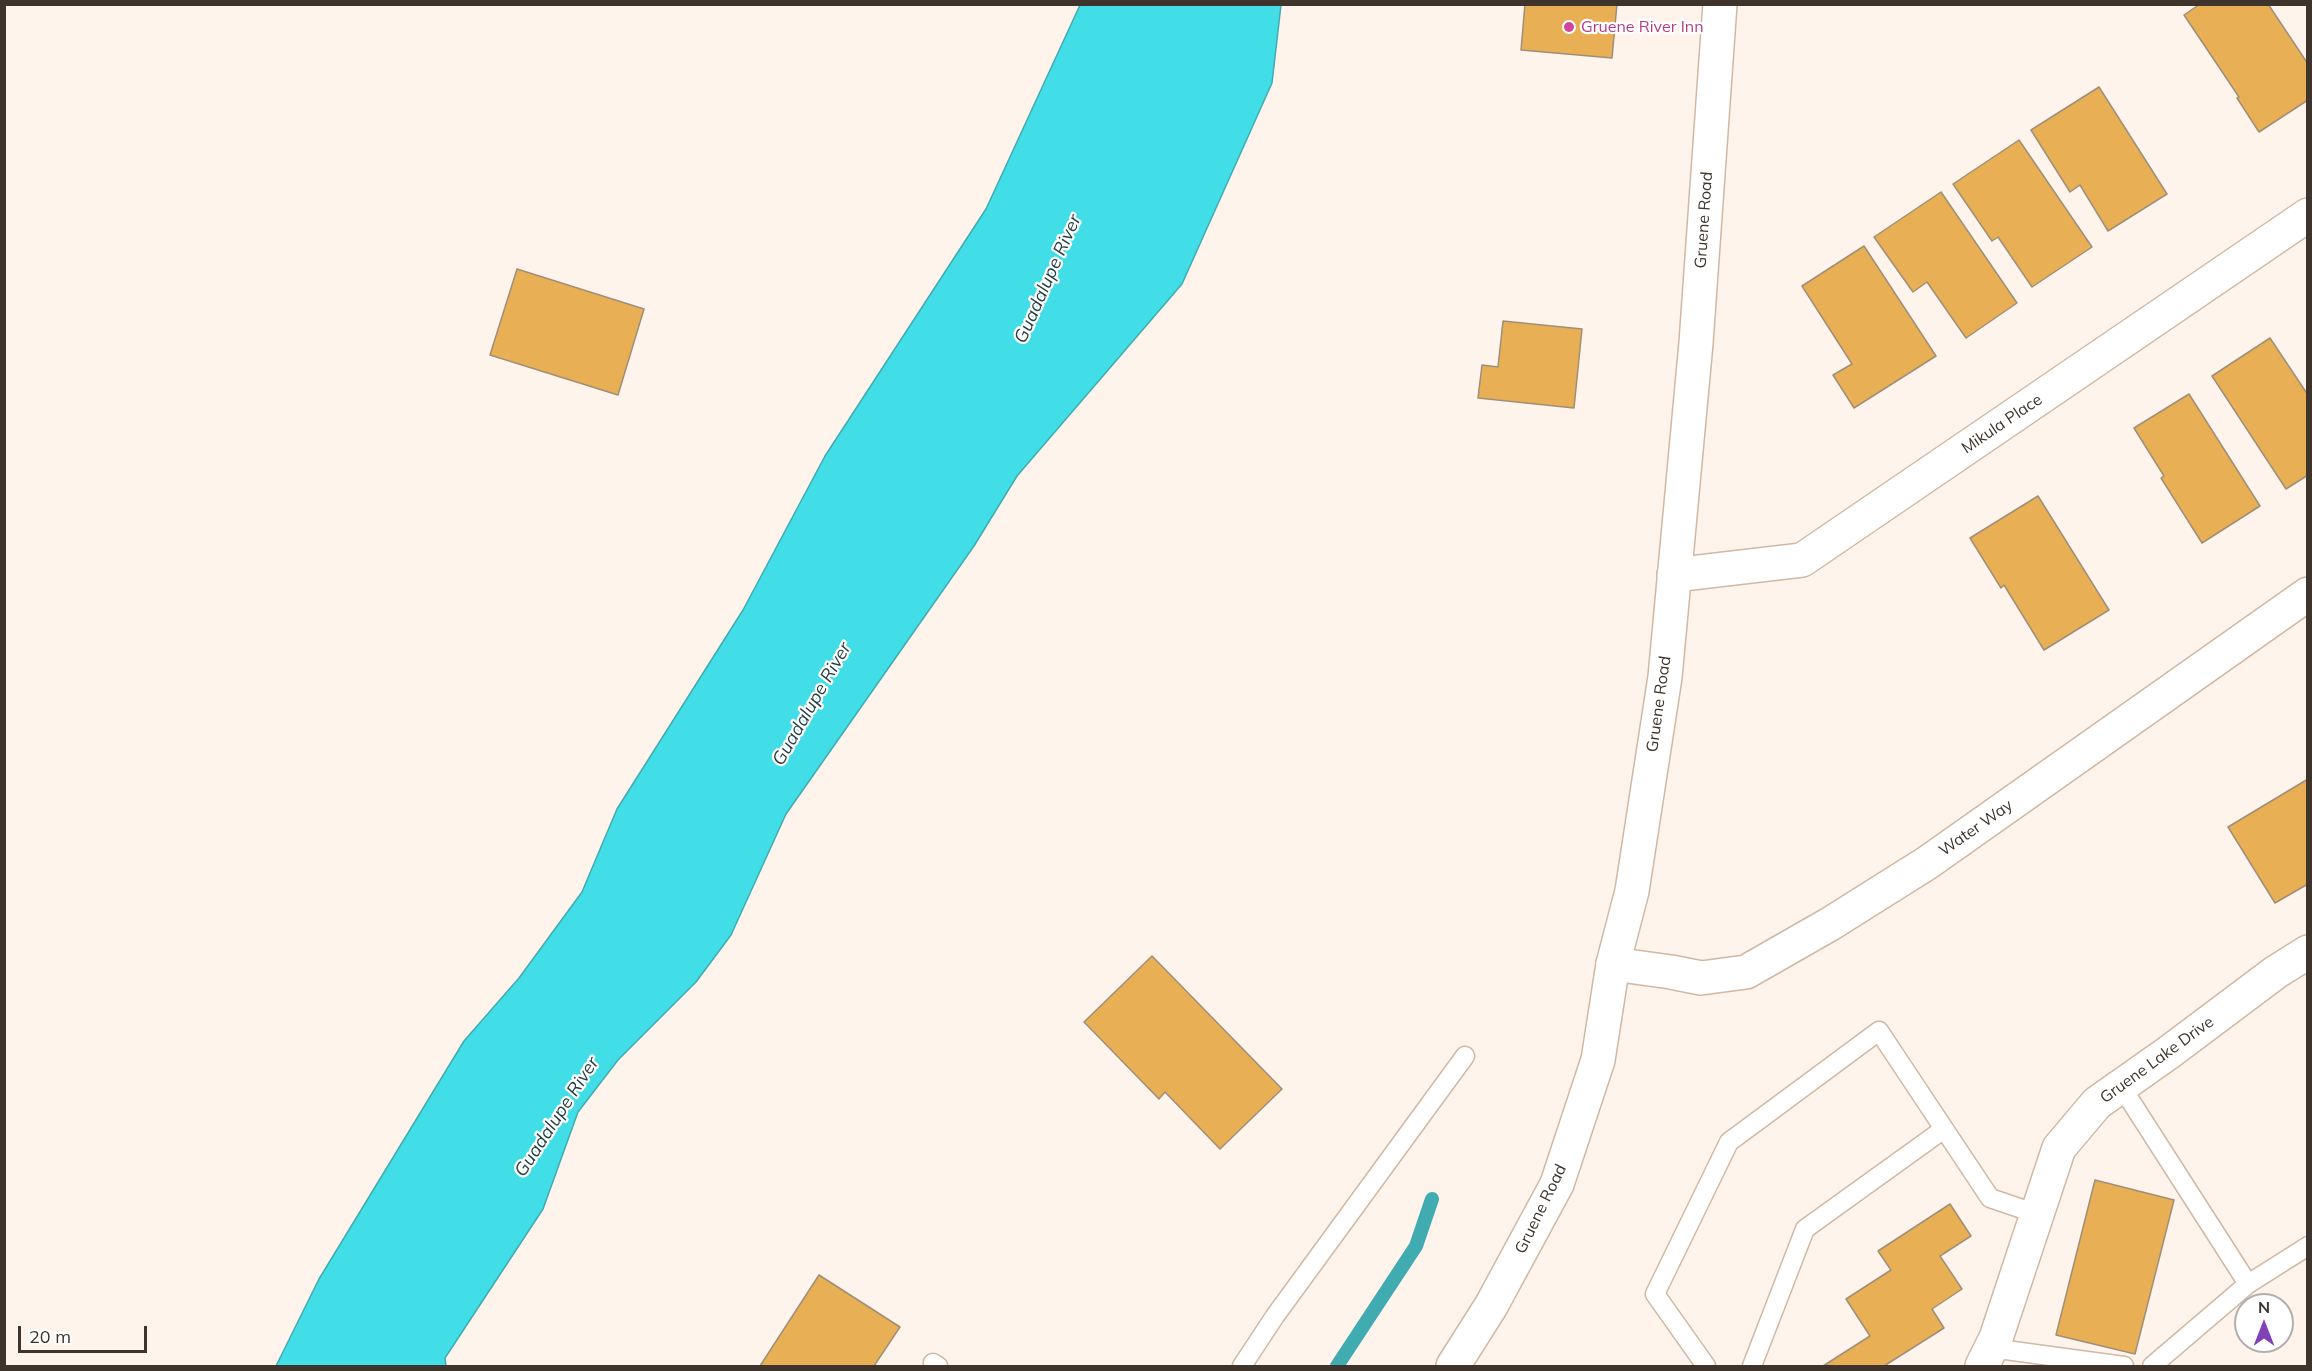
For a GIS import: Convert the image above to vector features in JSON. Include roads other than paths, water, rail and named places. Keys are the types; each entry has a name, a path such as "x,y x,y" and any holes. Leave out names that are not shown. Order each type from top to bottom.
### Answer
{"street":[{"name":"Gruene Road","path":"1453,1366 1491,1306 1557,1184 1598,1060 1613,964 1632,891 1665,677 1696,343 1720,4"},
{"name":"Mikula Place","path":"1674,575 1802,560 2307,215"},
{"name":"Water Way","path":"1613,964 1701,978 1746,972 1830,924 1927,863 2307,594"},
{"name":"Gruene Lake Drive","path":"1987,1357 2059,1148 2097,1103 2307,952"}],"lane":[{"path":"1706,1366 1655,1294 1729,1142 1879,1031 1990,1198 2037,1214"},
{"path":"1242,1366 1275,1316 1465,1056"},
{"path":"2121,1086 2248,1284"},
{"path":"1752,1366 1805,1229 1944,1129"},
{"path":"2152,1366 2248,1284 2307,1246"},
{"path":"1987,1357 2124,1366"}],"water":[{"name":"Guadalupe River","path":"1080,5 1281,5 1272,83 1182,284 1017,476 974,546 786,814 731,935 696,982 618,1060 578,1112 543,1209 445,1358 446,1366 276,1366 319,1279 464,1041 519,978 582,892 617,809 743,610 825,456 986,209"}],"waterway":[{"path":"1337,1366 1416,1246 1432,1199"}],"place":[{"name":"Gruene River Inn","path":"1569,27"}]}
